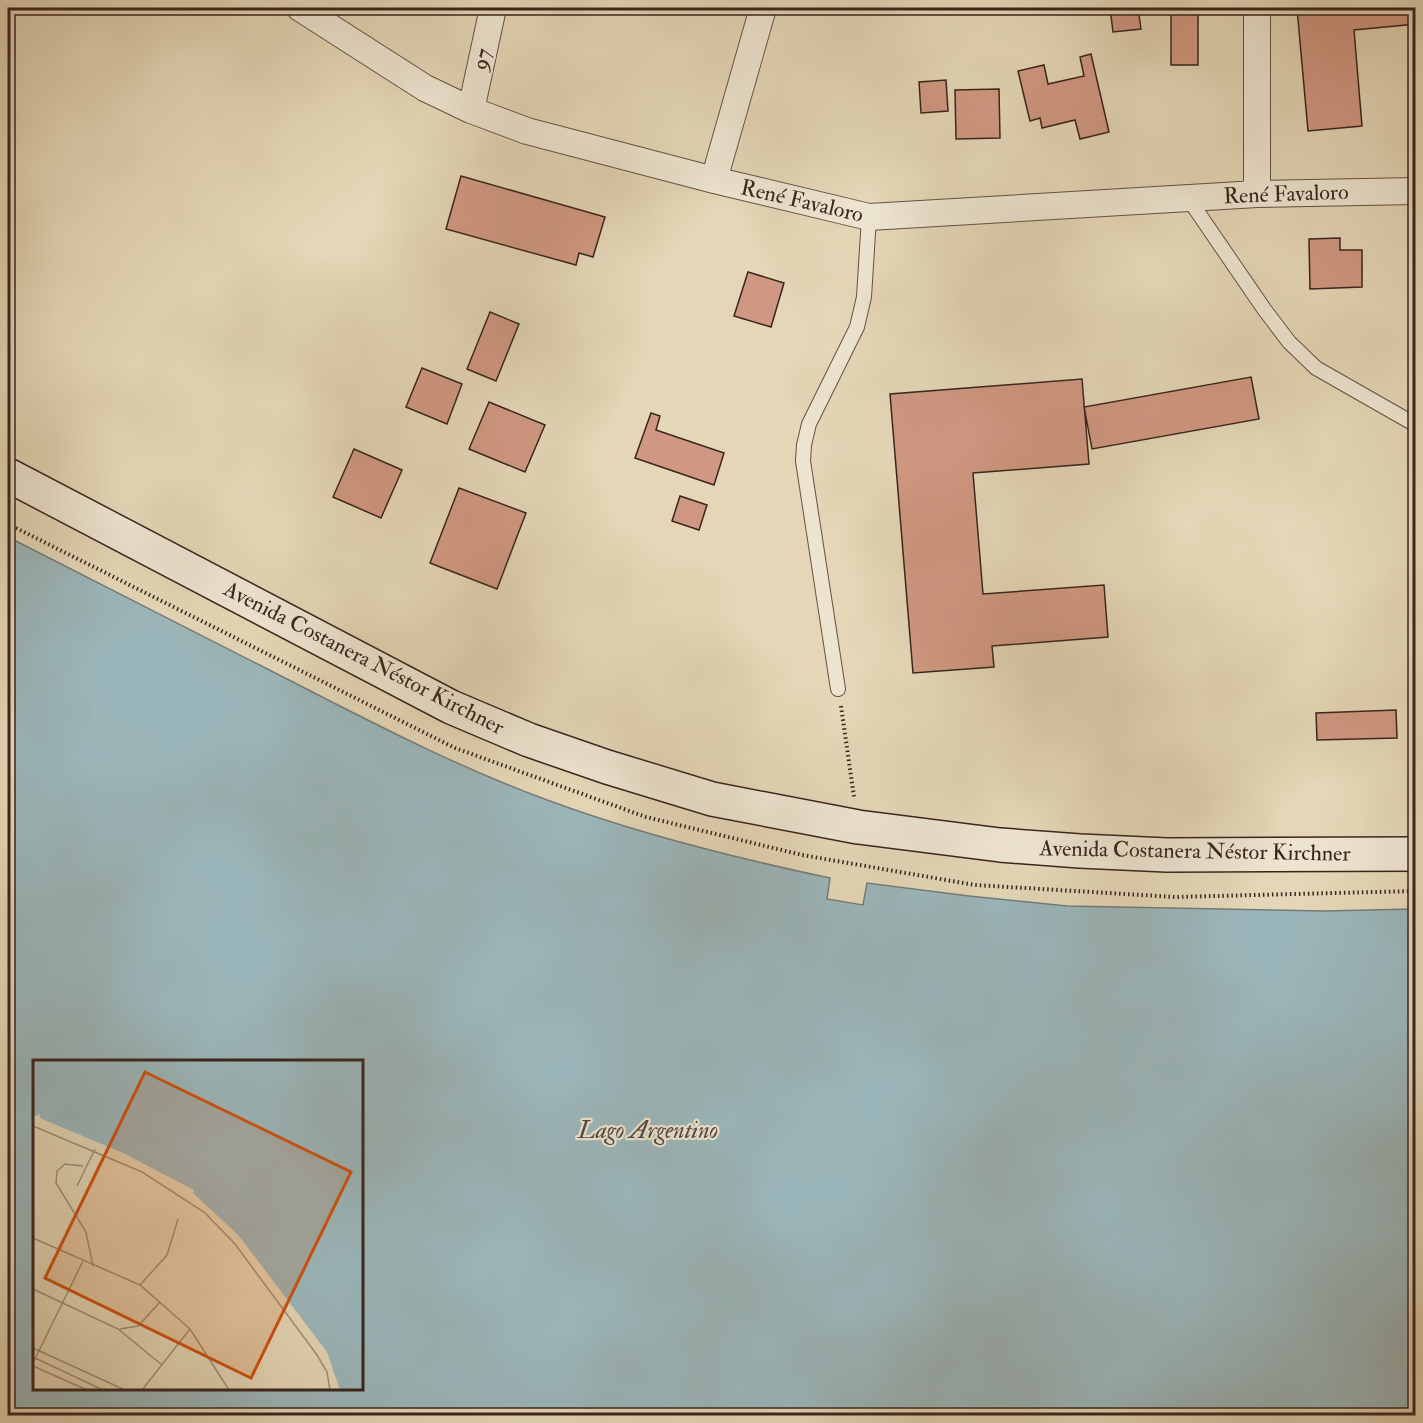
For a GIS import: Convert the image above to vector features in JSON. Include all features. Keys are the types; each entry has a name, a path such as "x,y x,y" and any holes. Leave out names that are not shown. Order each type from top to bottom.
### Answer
{"street":[{"name":"René Favaloro","path":"300,8 425,88 471,110 527,131 714,180 869,217 1257,194 1416,191"},
{"name":"97","path":"471,110 493,8"},
{"path":"714,180 763,8"},
{"path":"1257,8 1257,194"},
{"name":"Avenida Costanera Néstor Kirchner","path":"8,475 451,707 529,740 712,799 858,827 1000,845 1167,855 1416,854"}],"lane":[{"path":"1188,198 1289,342 1316,368 1416,425"},
{"path":"838,689 803,462 804,445 809,424 858,327 864,297 869,217"}],"path":[{"path":"838,689 858,827"}],"water":[{"name":"Lago Argentino","path":"8,537 449,759 550,801 654,835 724,854 830,878 827,899 863,905 867,883 1067,906 1325,911 1415,909 1415,1415 8,1415"}],"building":[{"path":"982,8 1013,8 1014,10 982,11"},
{"path":"1110,8 1138,8 1141,29 1113,32"},
{"path":"1297,8 1416,8 1416,24 1354,30 1362,126 1308,131"},
{"path":"1171,9 1198,9 1198,65 1171,65"},
{"path":"1091,54 1109,132 1080,139 1075,120 1042,128 1040,118 1030,121 1018,71 1044,65 1048,84 1084,76 1080,57"},
{"path":"946,80 948,111 921,113 919,82"},
{"path":"999,89 1000,138 956,139 955,90"},
{"path":"461,176 605,217 593,257 579,253 576,265 446,229"},
{"path":"1340,238 1340,250 1362,250 1362,287 1310,289 1309,239"},
{"path":"748,272 784,283 771,327 734,316"},
{"path":"490,312 519,324 496,381 467,369"},
{"path":"422,368 462,384 447,424 406,407"},
{"path":"1251,377 1259,419 1092,449 1084,407"},
{"path":"1082,379 1089,464 973,473 983,594 1104,585 1108,637 992,646 994,667 913,673 890,394"},
{"path":"489,402 545,425 525,472 469,449"},
{"path":"651,413 660,416 656,430 724,453 714,485 635,458"},
{"path":"354,449 402,470 381,518 333,497"},
{"path":"459,488 526,513 497,589 430,563"},
{"path":"680,496 707,505 699,530 672,521"},
{"path":"1396,710 1397,738 1317,740 1316,713"}]}
